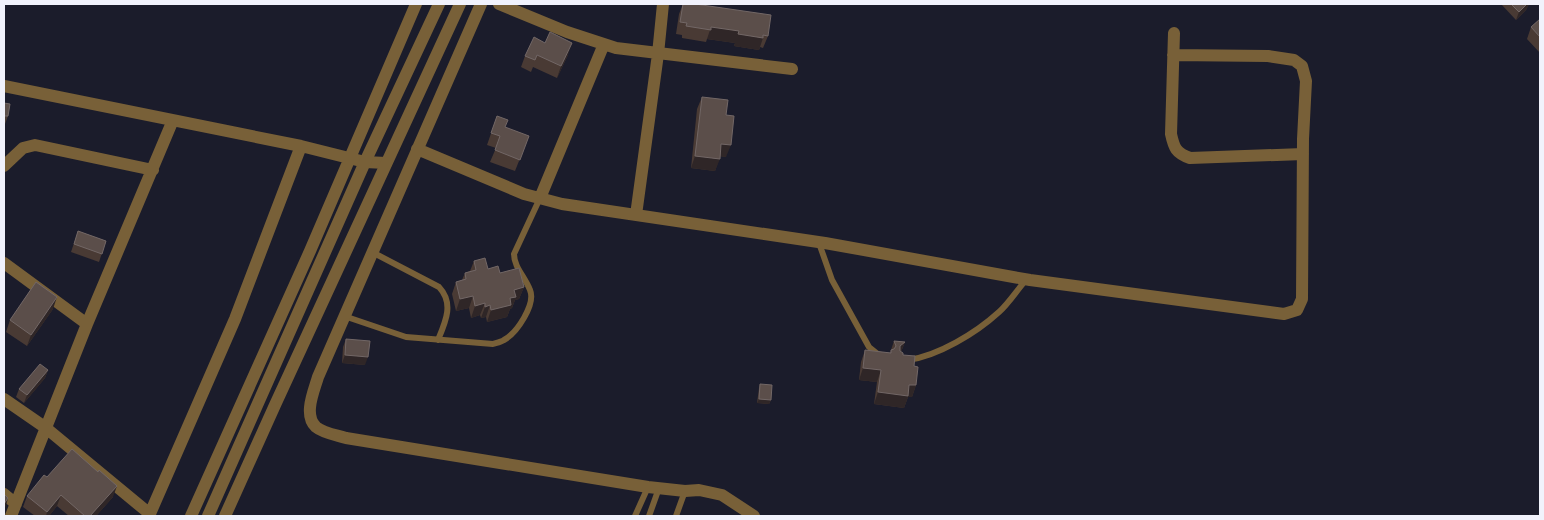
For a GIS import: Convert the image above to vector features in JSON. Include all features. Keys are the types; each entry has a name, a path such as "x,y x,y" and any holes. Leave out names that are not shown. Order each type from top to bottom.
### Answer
{"street":[{"path":"191,516 351,159 416,4"},
{"path":"208,516 365,162 439,4"},
{"path":"225,516 460,4"},
{"path":"481,4 318,377 310,406 311,420 316,427 346,438 654,487 685,491 699,490 722,496 754,516"},
{"path":"499,4 567,32 616,48 792,69"},
{"path":"636,215 664,4"},
{"path":"1174,33 1170,134 1174,148 1180,155 1190,158 1303,154"},
{"path":"540,198 604,44"},
{"path":"417,149 524,194 562,204 819,242 1026,280 1284,314 1297,310 1302,299 1303,154 1306,81 1302,66 1294,60 1268,56 1173,55"},
{"path":"4,86 301,146 365,162 386,164"},
{"path":"11,516 87,324 173,120"},
{"path":"4,166 22,148 35,145 153,170"},
{"path":"4,399 46,428 150,515 235,319 301,146"},
{"path":"4,263 87,324"},
{"path":"4,494 16,504"}],"lane":[{"path":"344,316 406,337 493,344 505,340 514,332 526,313 532,296 515,262 514,254 540,198"},
{"path":"819,242 832,280 869,347 876,354 887,357"},
{"path":"372,252 439,287 444,292 448,303 447,318 438,340"},
{"path":"900,360 910,360 929,354 962,340 999,312 1026,280"},
{"path":"635,516 654,487"},
{"path":"649,516 654,487"},
{"path":"676,516 685,491"}],"building":[{"path":"683,4 771,15 768,36 763,35 763,38 738,34 739,31 711,27 711,30 686,26 687,23 680,22"},
{"path":"1511,4 1527,4 1519,12"},
{"path":"1540,19 1540,37 1531,27"},
{"path":"550,32 572,43 561,66 537,55 535,60 525,56 534,37 545,43"},
{"path":"702,97 728,100 726,115 734,116 731,145 721,144 720,159 695,156"},
{"path":"4,103 10,104 8,116 4,116"},
{"path":"497,116 508,120 505,127 529,136 520,160 495,150 500,136 491,133"},
{"path":"78,231 106,241 102,254 74,244"},
{"path":"485,258 488,269 498,266 500,273 519,268 524,287 514,290 516,297 510,298 511,305 491,310 490,305 485,307 485,303 475,306 473,296 460,299 456,282 466,279 465,273 476,270 474,261"},
{"path":"36,282 57,297 31,335 10,320"},
{"path":"346,339 370,341 368,357 345,355"},
{"path":"894,341 905,342 900,346 900,351 903,355 915,356 914,366 918,367 916,385 909,385 908,396 878,392 881,370 863,368 865,350 891,353 891,350 896,346"},
{"path":"40,364 48,370 27,395 19,389"},
{"path":"760,384 772,385 771,400 759,399"},
{"path":"72,449 117,486 90,516 85,516 61,495 47,512 27,496 44,475 47,477"},
{"path":"4,494 8,498 4,504"}]}
